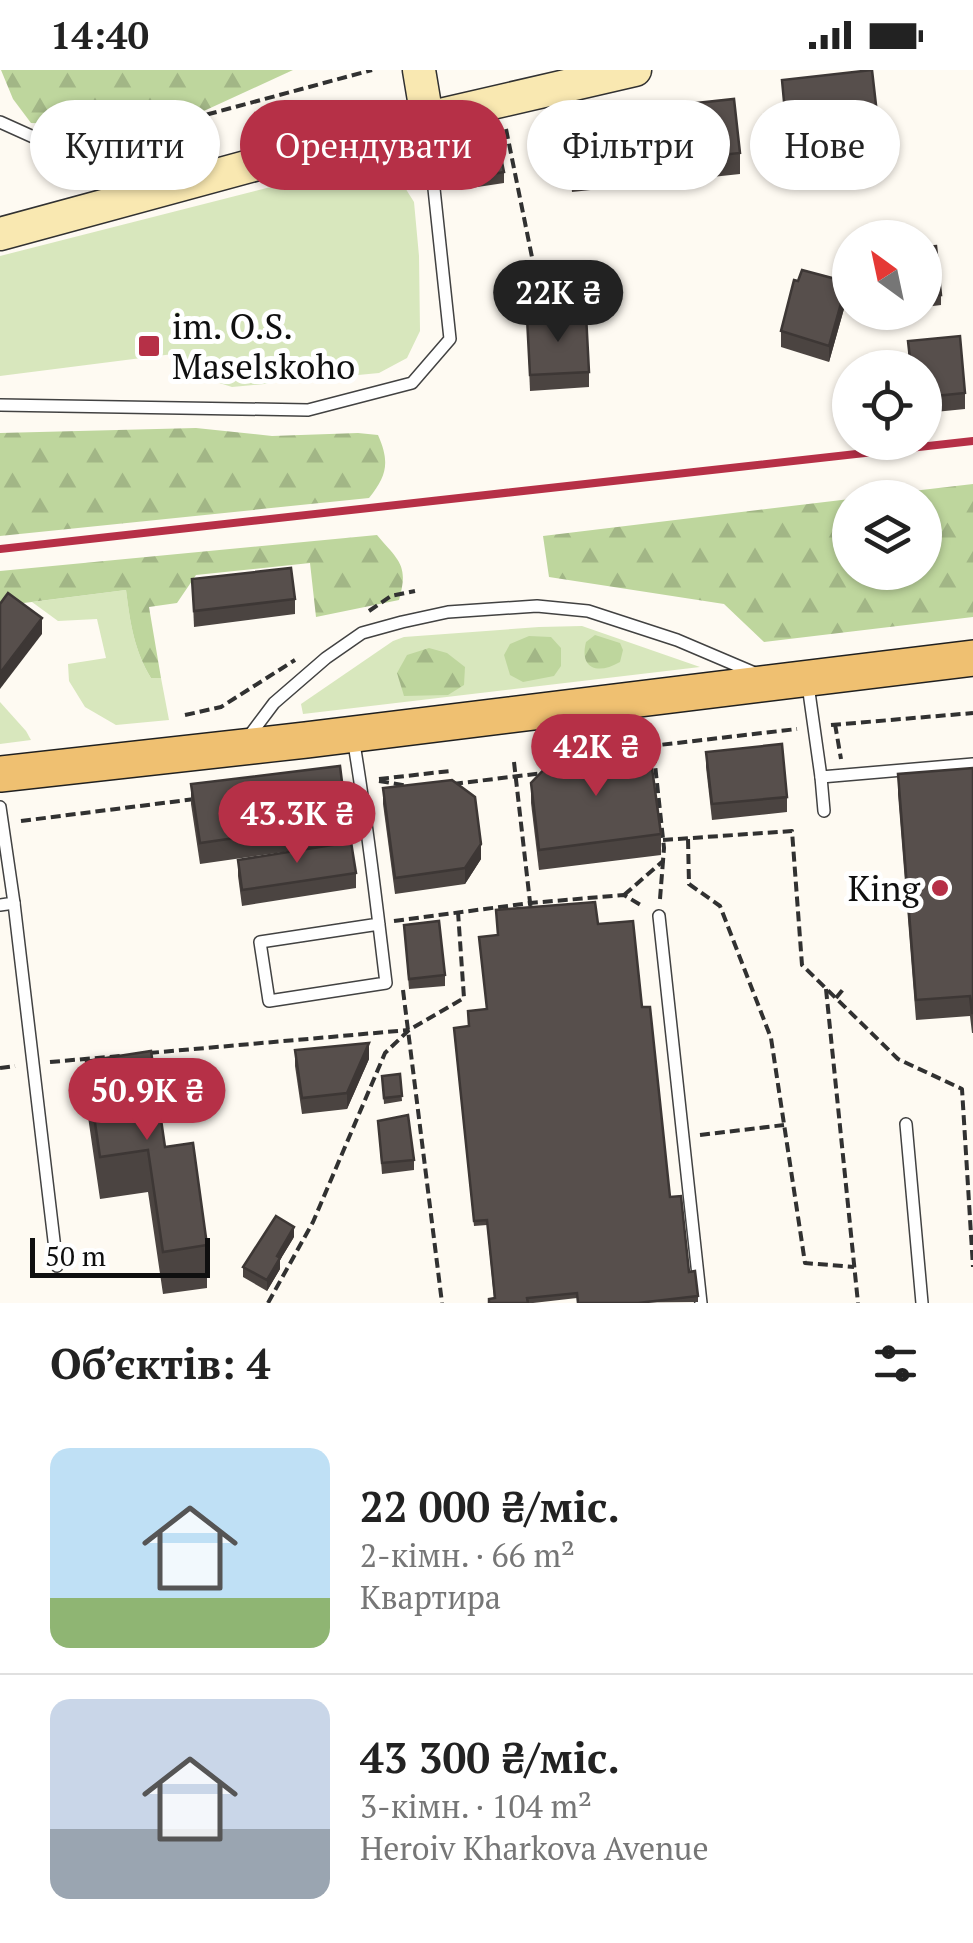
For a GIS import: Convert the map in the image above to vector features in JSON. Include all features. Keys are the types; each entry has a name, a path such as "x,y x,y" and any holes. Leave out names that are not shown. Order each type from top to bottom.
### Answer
{"main road":[{"path":"419,70 423,100"},
{"path":"504,100 635,70"},
{"path":"0,234 240,169"},
{"path":"0,774 973,658"}],"lane":[{"path":"0,122 155,192"},
{"path":"0,405 308,410 412,383 450,339 434,190"},
{"path":"242,746 274,703 326,658 362,634 448,612 537,606 588,611 791,680 814,727 824,811"},
{"path":"352,734 379,924 386,983 269,1001 260,942 379,924"},
{"path":"820,776 973,764"},
{"path":"0,808 57,1266"},
{"path":"0,905 14,904"},
{"path":"660,916 701,1303"},
{"path":"906,1124 922,1303"}],"path":[{"path":"220,111 372,70"},
{"path":"507,133 535,272"},
{"path":"573,755 835,724 973,713"},
{"path":"835,724 843,774"},
{"path":"394,921 624,895 660,916 663,840 653,746"},
{"path":"579,762 587,753"},
{"path":"514,762 531,912"},
{"path":"422,788 375,780 450,770"},
{"path":"440,786 553,772"},
{"path":"2,824 208,798"},
{"path":"663,840 792,831 802,964 898,1059 962,1088 973,1267"},
{"path":"688,838 690,884 720,906 771,1038 805,1262 854,1267"},
{"path":"624,895 662,862"},
{"path":"268,1303 313,1222 384,1054 408,1030 464,998 458,912"},
{"path":"401,976 442,1303"},
{"path":"836,998 845,987"},
{"path":"826,988 858,1303"},
{"path":"152,1053 408,1030"},
{"path":"33,1063 132,1054"},
{"path":"683,1136 784,1125"}],"green space":[{"path":"1,70 293,70 220,104 220,100 30,100 30,122 13,99"},
{"path":"259,190 406,190 414,202 420,331 407,358 379,373 232,387 213,381 173,354 0,376 0,256"},
{"path":"196,428 272,436 378,435 385,468 369,498 0,536 0,433"},
{"path":"973,484 973,617 764,642 724,604 549,577 543,536 832,501 832,590 942,590 942,488"},
{"path":"377,535 400,564 403,579 399,600 316,617 310,563 196,575 177,603 149,607 161,678 151,678 140,657 126,590 0,606 0,571"},
{"path":"126,590 137,646 151,678 161,678 169,720 116,725 85,707 69,681 68,664 106,658 97,619 58,621 32,602"},
{"path":"582,626 700,667 303,714 301,704 404,637"},
{"path":"595,635 620,643 620,662 598,669 588,664 586,642"},
{"path":"529,636 551,637 561,648 561,666 554,676 523,682 510,675 504,655 510,644"},
{"path":"429,648 447,653 465,667 464,685 448,695 404,696 397,673 407,655"},
{"path":"0,702 26,731 31,740 0,744"}],"building":[{"path":"872,70 875,100 784,100 782,80"},
{"path":"734,99 740,153 730,154 730,100 725,100"},
{"path":"802,270 832,278 834,330 829,346 781,331 794,280 798,281"},
{"path":"586,314 589,372 530,375 527,318"},
{"path":"960,336 965,393 942,395 942,350 909,350 908,341"},
{"path":"291,568 295,599 194,611 192,579"},
{"path":"8,593 42,618 0,673 0,604"},
{"path":"782,744 787,797 712,804 706,752"},
{"path":"649,746 661,834 539,850 531,783 554,759"},
{"path":"340,766 347,822 200,843 191,784"},
{"path":"973,768 972,1013 970,996 916,1000 898,774"},
{"path":"452,780 475,797 481,844 465,868 395,878 383,788"},
{"path":"351,842 356,873 242,890 238,860"},
{"path":"595,902 598,924 633,921 642,1007 650,1007 670,1197 681,1196 689,1272 695,1271 698,1296 638,1303 578,1303 577,1293 527,1298 528,1303 489,1303 489,1299 495,1298 487,1220 474,1221 454,1028 469,1026 468,1011 487,1009 479,937 498,935 496,910"},
{"path":"439,921 445,975 409,979 404,925"},
{"path":"369,1043 347,1093 302,1098 295,1050"},
{"path":"151,1051 165,1147 193,1143 207,1245 163,1252 148,1150 100,1157 86,1061"},
{"path":"400,1074 402,1096 384,1098 382,1076"},
{"path":"408,1115 414,1160 382,1163 378,1121"},
{"path":"276,1216 294,1227 267,1280 243,1267"}],"railway":[{"path":"0,549 973,441"}],"place":[{"name":"іm. O.S. Maselskoho","path":"149,346"},
{"name":"King","path":"940,888"}]}
